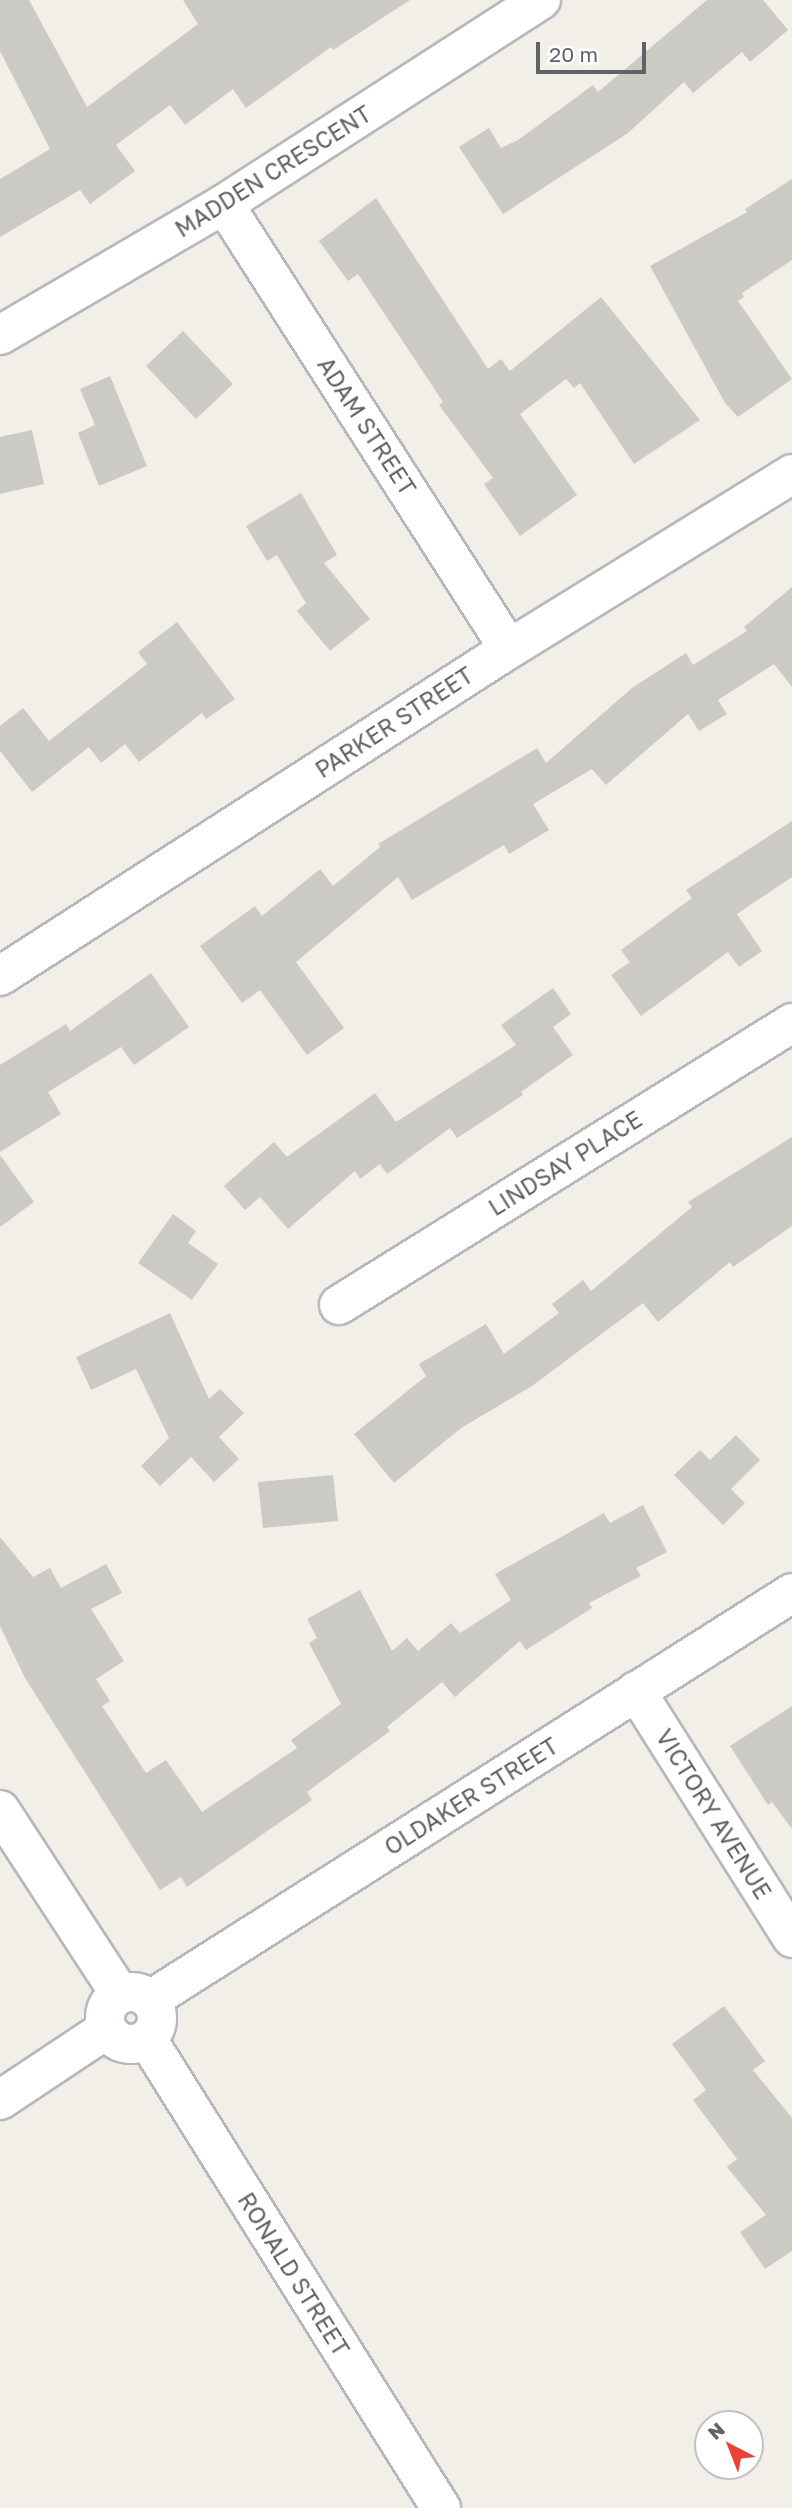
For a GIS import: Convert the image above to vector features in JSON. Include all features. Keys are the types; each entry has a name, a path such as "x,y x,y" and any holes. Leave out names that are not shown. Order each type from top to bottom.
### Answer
{"street":[{"name":"MADDEN CRESCENT","path":"0,335 224,204 541,0"},
{"name":"ADAM STREET","path":"224,204 509,649"},
{"name":"PARKER STREET","path":"0,976 509,649 792,474"},
{"name":"LINDSAY PLACE","path":"339,1305 792,1023"},
{"name":"OLDAKER STREET","path":"135,1997 792,1593"},
{"name":"VICTORY AVENUE","path":"636,1691 792,1938"},
{"path":"0,1810 157,2025 147,2039 129,2045 107,2029 105,2012 135,1997"},
{"path":"0,2100 107,2029"},
{"name":"RONALD STREET","path":"147,2039 441,2508"}],"building":[{"path":"0,0 29,0 87,107 198,24 183,0 410,0 333,50 331,47 246,108 233,89 185,125 170,105 116,145 135,171 90,204 80,190 0,237 0,179 50,149 0,51"},
{"path":"707,0 763,0 788,30 750,62 742,52 693,93 684,82 628,133 503,214 459,147 489,128 501,148 518,140 593,85 598,92"},
{"path":"792,179 792,260 742,293 744,297 738,301 792,379 738,417 725,403 650,266 747,212 745,209"},
{"path":"376,198 488,369 501,359 510,371 601,297 700,420 634,464 580,383 574,388 566,379 520,414 577,495 520,536 484,484 493,478 439,405 443,402 358,274 348,281 319,241"},
{"path":"183,331 233,384 196,419 146,366"},
{"path":"110,376 147,466 99,486 78,433 95,425 80,389"},
{"path":"32,430 44,484 0,494 0,437"},
{"path":"301,493 337,555 324,563 370,619 330,651 297,611 306,603 277,555 267,561 246,526"},
{"path":"792,587 792,687 774,664 718,700 727,714 699,731 688,714 606,785 592,769 533,804 549,830 509,854 504,845 412,900 398,877 296,962 344,1028 307,1055 260,990 242,1003 200,946 255,906 262,916 320,869 333,886 380,847 378,844 537,748 546,763 632,688 686,653 693,665 747,631 744,627"},
{"path":"177,622 235,699 206,719 202,713 139,762 125,744 101,763 89,747 32,792 0,751 0,726 23,708 49,741 147,664 138,652"},
{"path":"792,821 792,877 737,914 762,951 739,967 728,952 641,1016 611,975 630,962 621,950 692,898 686,890"},
{"path":"151,973 189,1027 134,1065 121,1047 48,1092 61,1114 0,1152 0,1065 66,1024 70,1031"},
{"path":"553,988 571,1014 553,1027 573,1055 521,1092 523,1095 457,1138 450,1128 387,1174 380,1164 360,1179 355,1171 288,1229 260,1197 245,1210 224,1186 274,1142 287,1157 375,1093 396,1122 516,1045 501,1025"},
{"path":"792,1137 792,1226 733,1267 730,1262 658,1322 643,1303 532,1386 461,1428 394,1483 354,1434 426,1376 419,1364 486,1324 504,1354 559,1313 552,1304 583,1280 591,1291 692,1207 688,1202"},
{"path":"0,1155 34,1202 0,1227"},
{"path":"173,1214 196,1231 188,1243 218,1264 192,1300 138,1263"},
{"path":"170,1313 209,1399 220,1389 244,1413 219,1437 239,1459 214,1482 191,1457 160,1486 141,1466 169,1438 136,1369 91,1390 76,1357"},
{"path":"736,1435 760,1460 731,1489 745,1503 723,1525 674,1475 700,1450 710,1460"},
{"path":"333,1475 338,1521 263,1528 258,1482"},
{"path":"643,1505 667,1552 636,1568 641,1576 589,1603 592,1608 526,1650 520,1641 455,1697 442,1682 387,1727 390,1731 307,1792 312,1800 187,1887 181,1877 160,1890 25,1678 0,1626 0,1537 33,1577 50,1568 61,1588 106,1564 122,1593 91,1609 124,1661 96,1679 110,1701 102,1706 146,1773 166,1760 202,1812 297,1748 291,1740 341,1704 309,1643 317,1638 307,1619 360,1590 392,1651 407,1638 418,1651 451,1623 460,1633 511,1600 495,1574 604,1513 610,1523"},
{"path":"792,1706 792,1829 772,1802 768,1805 730,1746"},
{"path":"724,2006 765,2061 753,2070 792,2118 792,2251 765,2269 740,2232 766,2215 727,2167 737,2159 693,2100 706,2090 672,2044"}]}
